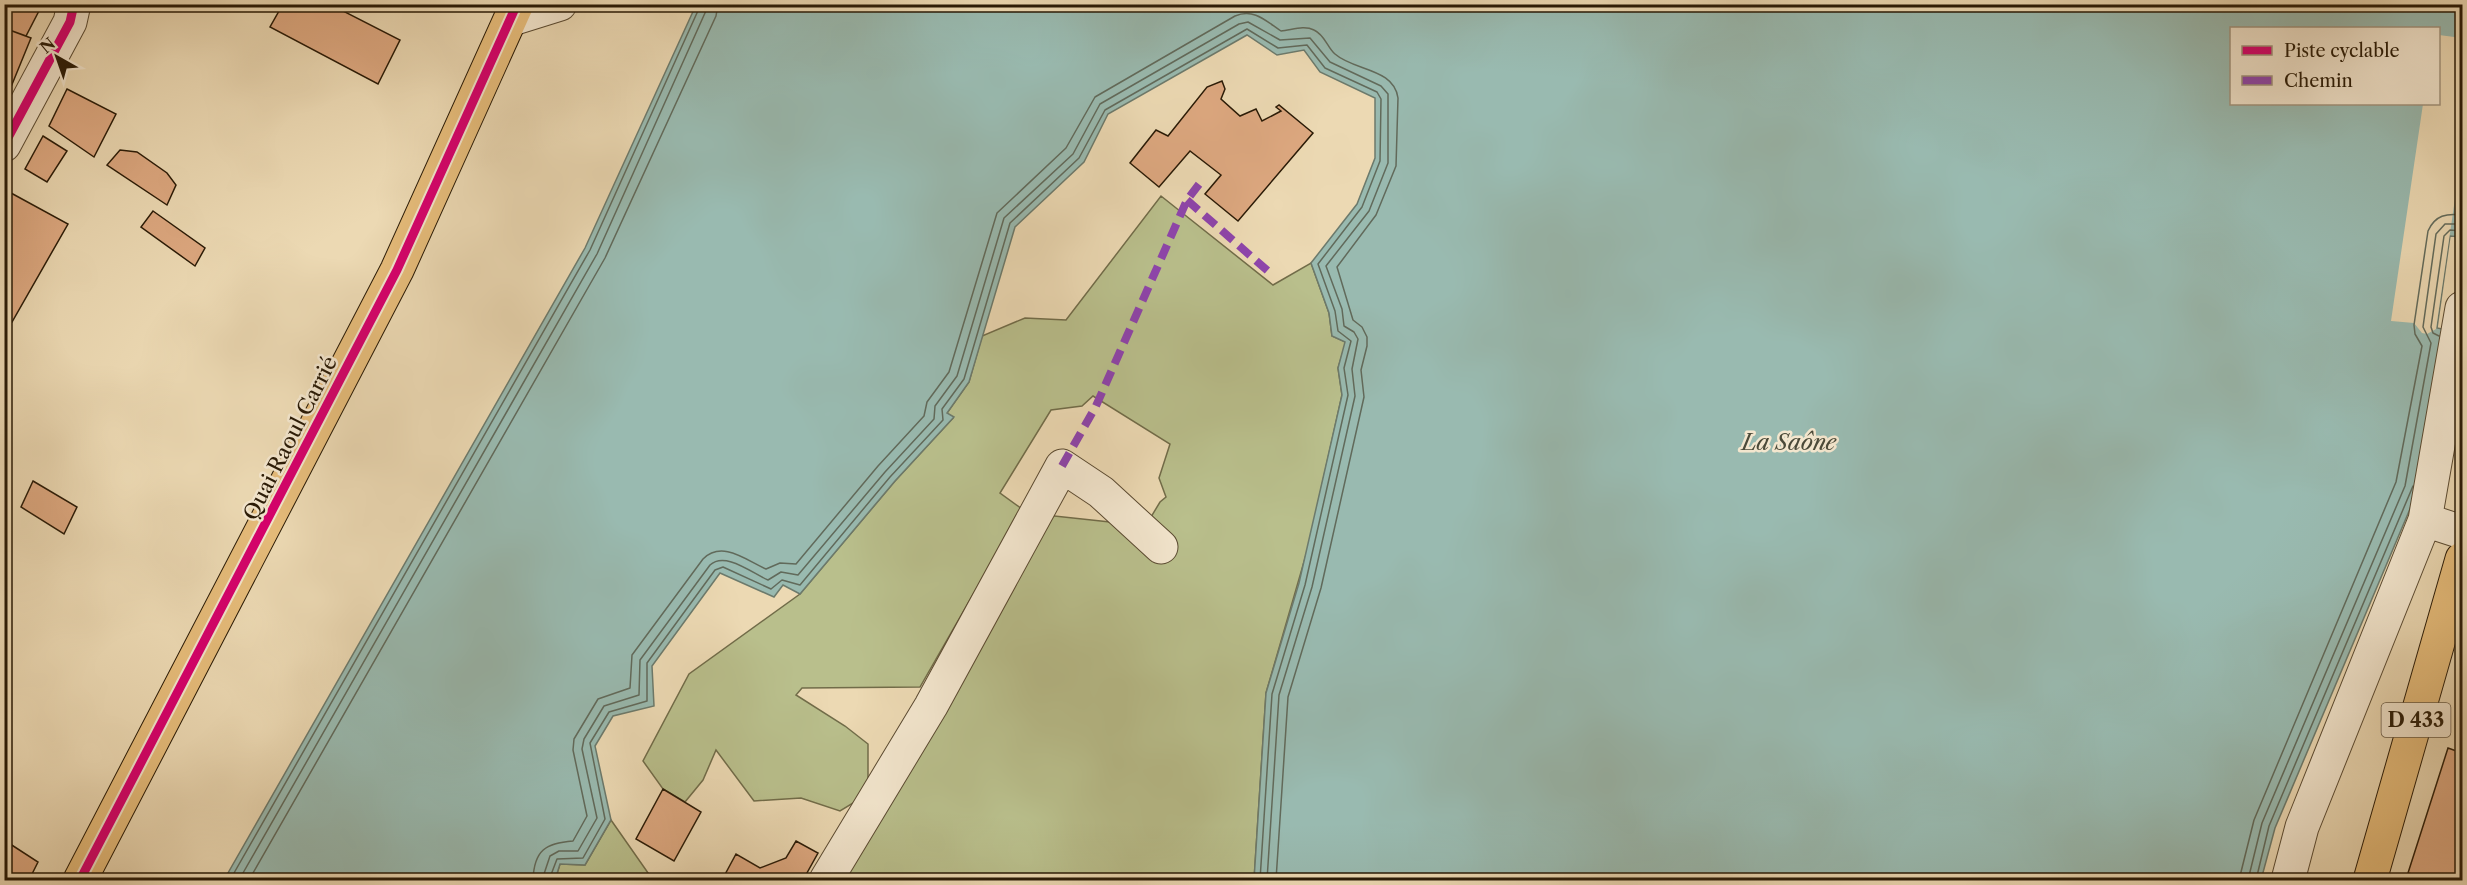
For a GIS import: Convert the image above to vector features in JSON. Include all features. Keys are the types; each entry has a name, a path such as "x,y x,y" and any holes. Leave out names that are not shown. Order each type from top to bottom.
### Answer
{"main road":[{"name":"Quai Raoul Carrié","path":"80,880 397,270 514,12"},
{"name":"D 433","path":"2370,880 2463,559"}],"street":[{"path":"4,145 70,22 74,4"},
{"path":"514,12 560,4"},
{"path":"2288,880 2302,827 2425,520 2463,308"},
{"path":"826,880 932,706 1062,466 1101,492 1161,547"},
{"path":"2425,520 2463,532"}],"green space":[{"path":"1161,196 1273,285 1311,263 1329,313 1332,336 1346,342 1338,368 1342,395 1308,548 1266,693 1254,880 826,880 1036,514 1110,522 1139,537 1160,502 1166,497 1159,478 1170,444 1093,396 1082,406 1051,410 1000,493 1022,509 920,687 802,688 796,695 845,726 868,744 868,794 840,811 801,798 754,801 716,750 703,780 685,802 663,789 643,761 689,674 800,594 895,481 953,418 947,413 969,382 982,336 1025,318 1066,320"},
{"path":"611,820 653,880 555,880 560,864 585,865"}],"water":[{"name":"La Saône","path":"696,5 2462,5 2462,237 2450,236 2437,328 2447,330 2418,490 2275,828 2261,880 1254,880 1266,693 1299,583 1342,395 1338,368 1345,342 1332,336 1329,313 1311,263 1357,204 1375,158 1375,98 1320,72 1304,50 1277,55 1247,35 1108,114 1084,162 1015,227 969,382 947,413 954,417 895,481 800,594 783,585 774,597 720,573 652,666 654,706 613,716 595,746 611,820 585,865 560,864 555,880 224,880 585,248"}],"pier":[{"path":"2440,35 2462,38 2462,151 2436,329 2427,334 2422,333 2414,323 2391,321 2423,105 2440,105"}],"building":[{"path":"4,4 41,7 26,36 4,28"},
{"path":"283,4 341,4 339,9 400,40 378,84 270,27"},
{"path":"4,28 31,38 4,104"},
{"path":"1222,81 1225,89 1221,99 1240,116 1256,109 1262,121 1281,111 1276,107 1279,105 1313,133 1238,221 1205,194 1221,175 1190,151 1159,187 1130,163 1156,130 1168,136 1207,87"},
{"path":"67,89 116,114 94,157 49,126"},
{"path":"43,136 67,151 47,182 25,169"},
{"path":"120,150 137,152 167,173 176,185 167,205 107,165"},
{"path":"11,193 68,224 12,322 4,318 4,204"},
{"path":"153,211 205,248 195,266 141,227"},
{"path":"33,481 77,507 64,534 21,507"},
{"path":"2448,748 2462,753 2462,880 2434,880 2408,873"},
{"path":"663,789 701,812 674,861 636,839"},
{"path":"4,840 38,862 29,880 4,880"},
{"path":"796,841 818,853 803,880 722,880 736,854 760,868 786,858"}],"marked path":[{"path":"1062,466 1096,406 1187,200 1203,179"},
{"path":"1187,200 1269,272"}],"cycle path":[{"path":"4,145 70,22 74,4"},
{"path":"80,880 397,270 517,4"}]}
